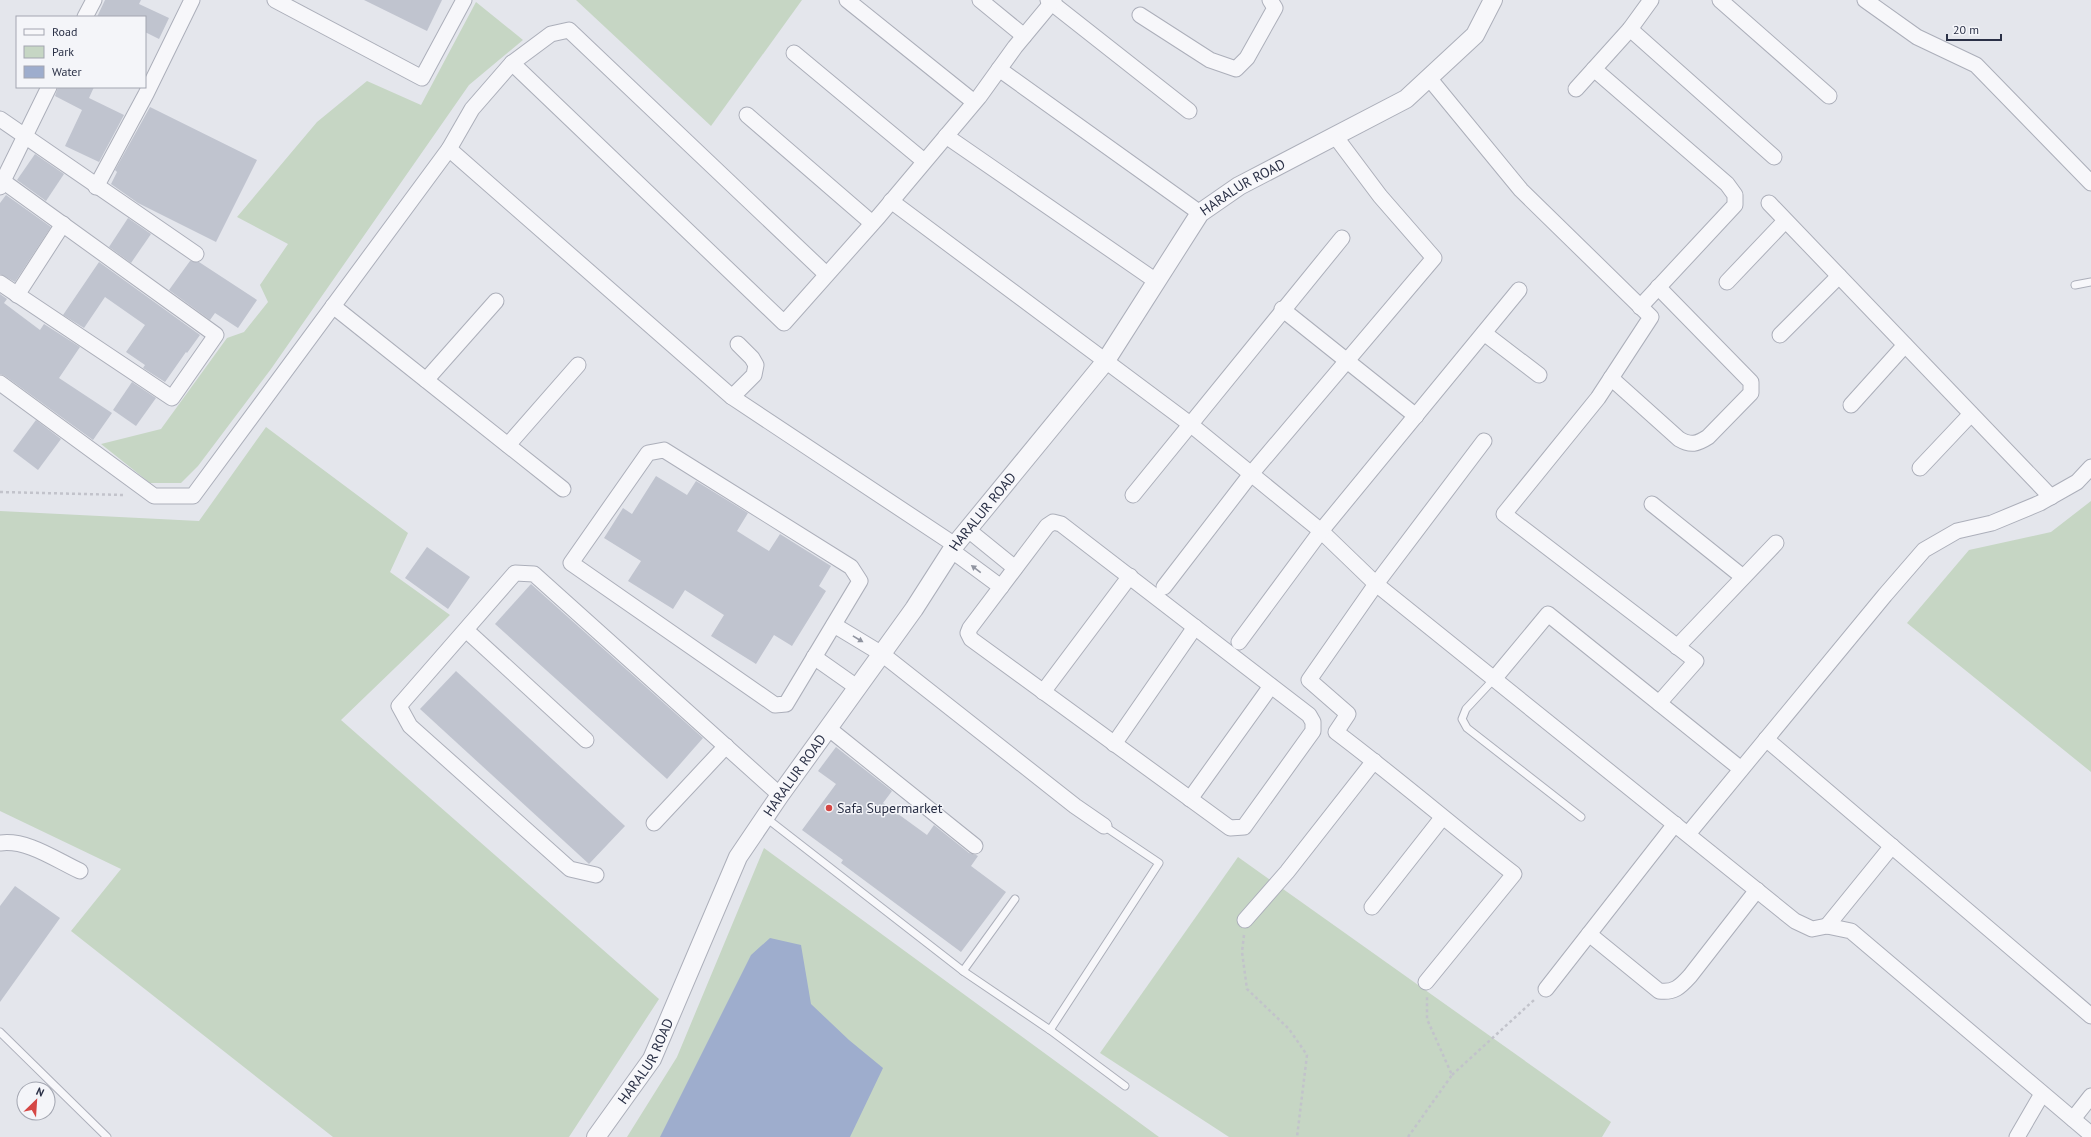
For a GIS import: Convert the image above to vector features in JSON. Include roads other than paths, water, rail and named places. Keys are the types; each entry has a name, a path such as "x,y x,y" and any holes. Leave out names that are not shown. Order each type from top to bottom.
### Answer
{"street":[{"path":"86,16 94,0"},
{"path":"96,186 146,94 192,0"},
{"path":"275,0 422,78 461,1"},
{"path":"847,0 974,102"},
{"path":"980,0 1024,36"},
{"path":"1140,14 1210,60 1236,69 1246,58 1275,8 1270,0"},
{"name":"HARALUR ROAD","path":"596,1137 652,1059 738,857 780,795 914,609 967,529 1105,362 1200,213 1239,186 1406,99 1475,35 1493,0"},
{"path":"1576,89 1630,29 1651,0"},
{"path":"1720,0 1829,96"},
{"path":"1865,0 1917,37 1976,65 2091,183"},
{"path":"512,63 784,323 946,136 974,102 1051,1 1189,111"},
{"path":"1630,29 1774,157"},
{"path":"0,383 154,496 193,496 449,149 472,109 512,63 551,34 569,30 826,274"},
{"path":"794,53 924,161"},
{"path":"999,68 1200,213"},
{"path":"1594,69 1727,184 1735,195 1735,205 1729,213 1640,307"},
{"path":"1429,78 1521,190 1651,317 1598,398 1504,514 1696,661 1659,703"},
{"path":"0,283 172,398 216,335 63,224 2,184 24,136 49,88"},
{"path":"747,116 872,223"},
{"path":"0,119 196,254"},
{"path":"946,136 1156,281"},
{"path":"1164,587 1251,474 1434,258 1380,196 1335,136"},
{"path":"449,149 732,397 953,548 1000,587"},
{"path":"890,201 1190,424 1321,531 1376,584 1795,921 1812,929 1827,926 1851,931 2087,1131"},
{"path":"1769,203 2051,497"},
{"path":"1727,282 1785,221"},
{"path":"17,295 63,224"},
{"path":"1133,494 1282,309 1342,238"},
{"path":"1780,335 1839,276"},
{"path":"1611,378 1679,439 1688,444 1700,442 1708,437 1751,393 1751,382 1658,287"},
{"path":"1239,642 1321,531 1519,290"},
{"path":"426,380 496,301"},
{"path":"333,306 563,489"},
{"path":"1282,309 1346,362 1416,416"},
{"path":"1484,333 1539,375"},
{"path":"732,397 754,375 756,365 752,358 738,344"},
{"path":"1851,405 1905,345"},
{"path":"508,445 578,365"},
{"path":"1920,468 1971,414"},
{"path":"1426,982 1514,874 1336,732 1348,714 1309,680 1376,584 1484,440"},
{"path":"664,450 851,568 860,581 814,657 786,704 775,705 571,563 648,452 664,450"},
{"path":"1688,834 1885,595 1924,550 1957,531 1992,523 2051,497 2077,482 2091,466"},
{"path":"1652,504 1743,577"},
{"path":"1053,522 1061,524 1309,715 1314,722 1313,732 1244,827 1238,829 1230,828 971,639 968,633 970,628 1015,568 1047,526 1053,522"},
{"path":"967,529 1015,568"},
{"path":"1677,647 1776,543"},
{"path":"596,875 570,869 410,726 399,706 515,572 534,574 780,795"},
{"path":"1043,692 1130,576"},
{"path":"1494,679 1548,614 1741,769"},
{"path":"834,625 882,654 1075,806 1104,826"},
{"path":"1114,744 1195,627"},
{"path":"466,630 586,740"},
{"path":"814,657 858,688"},
{"path":"1190,799 1272,686"},
{"path":"828,728 975,846"},
{"path":"1766,739 2091,1016"},
{"path":"654,823 726,746"},
{"path":"1245,920 1287,872 1374,761"},
{"path":"1372,907 1442,818"},
{"path":"1546,989 1675,824"},
{"path":"0,843 7,842 24,845 80,871"},
{"path":"1827,926 1892,846"},
{"path":"1589,934 1659,991 1668,992 1677,989 1690,976 1757,890"},
{"path":"2018,1137 2042,1094"},
{"path":"2073,1119 2091,1096"}],"lane":[{"path":"2075,285 2091,282"},
{"path":"1494,679 1466,709 1462,719 1467,728 1581,817"},
{"path":"765,817 963,971 1050,1030 1125,1086"},
{"path":"1050,1030 1159,863 1104,826"},
{"path":"963,971 1015,898"},
{"path":"0,1032 107,1137"}],"water":[{"path":"770,938 801,945 811,1004 849,1040 883,1068 850,1137 660,1137 751,955"}],"place":[{"name":"Safa Supermarket","path":"829,808"}]}
